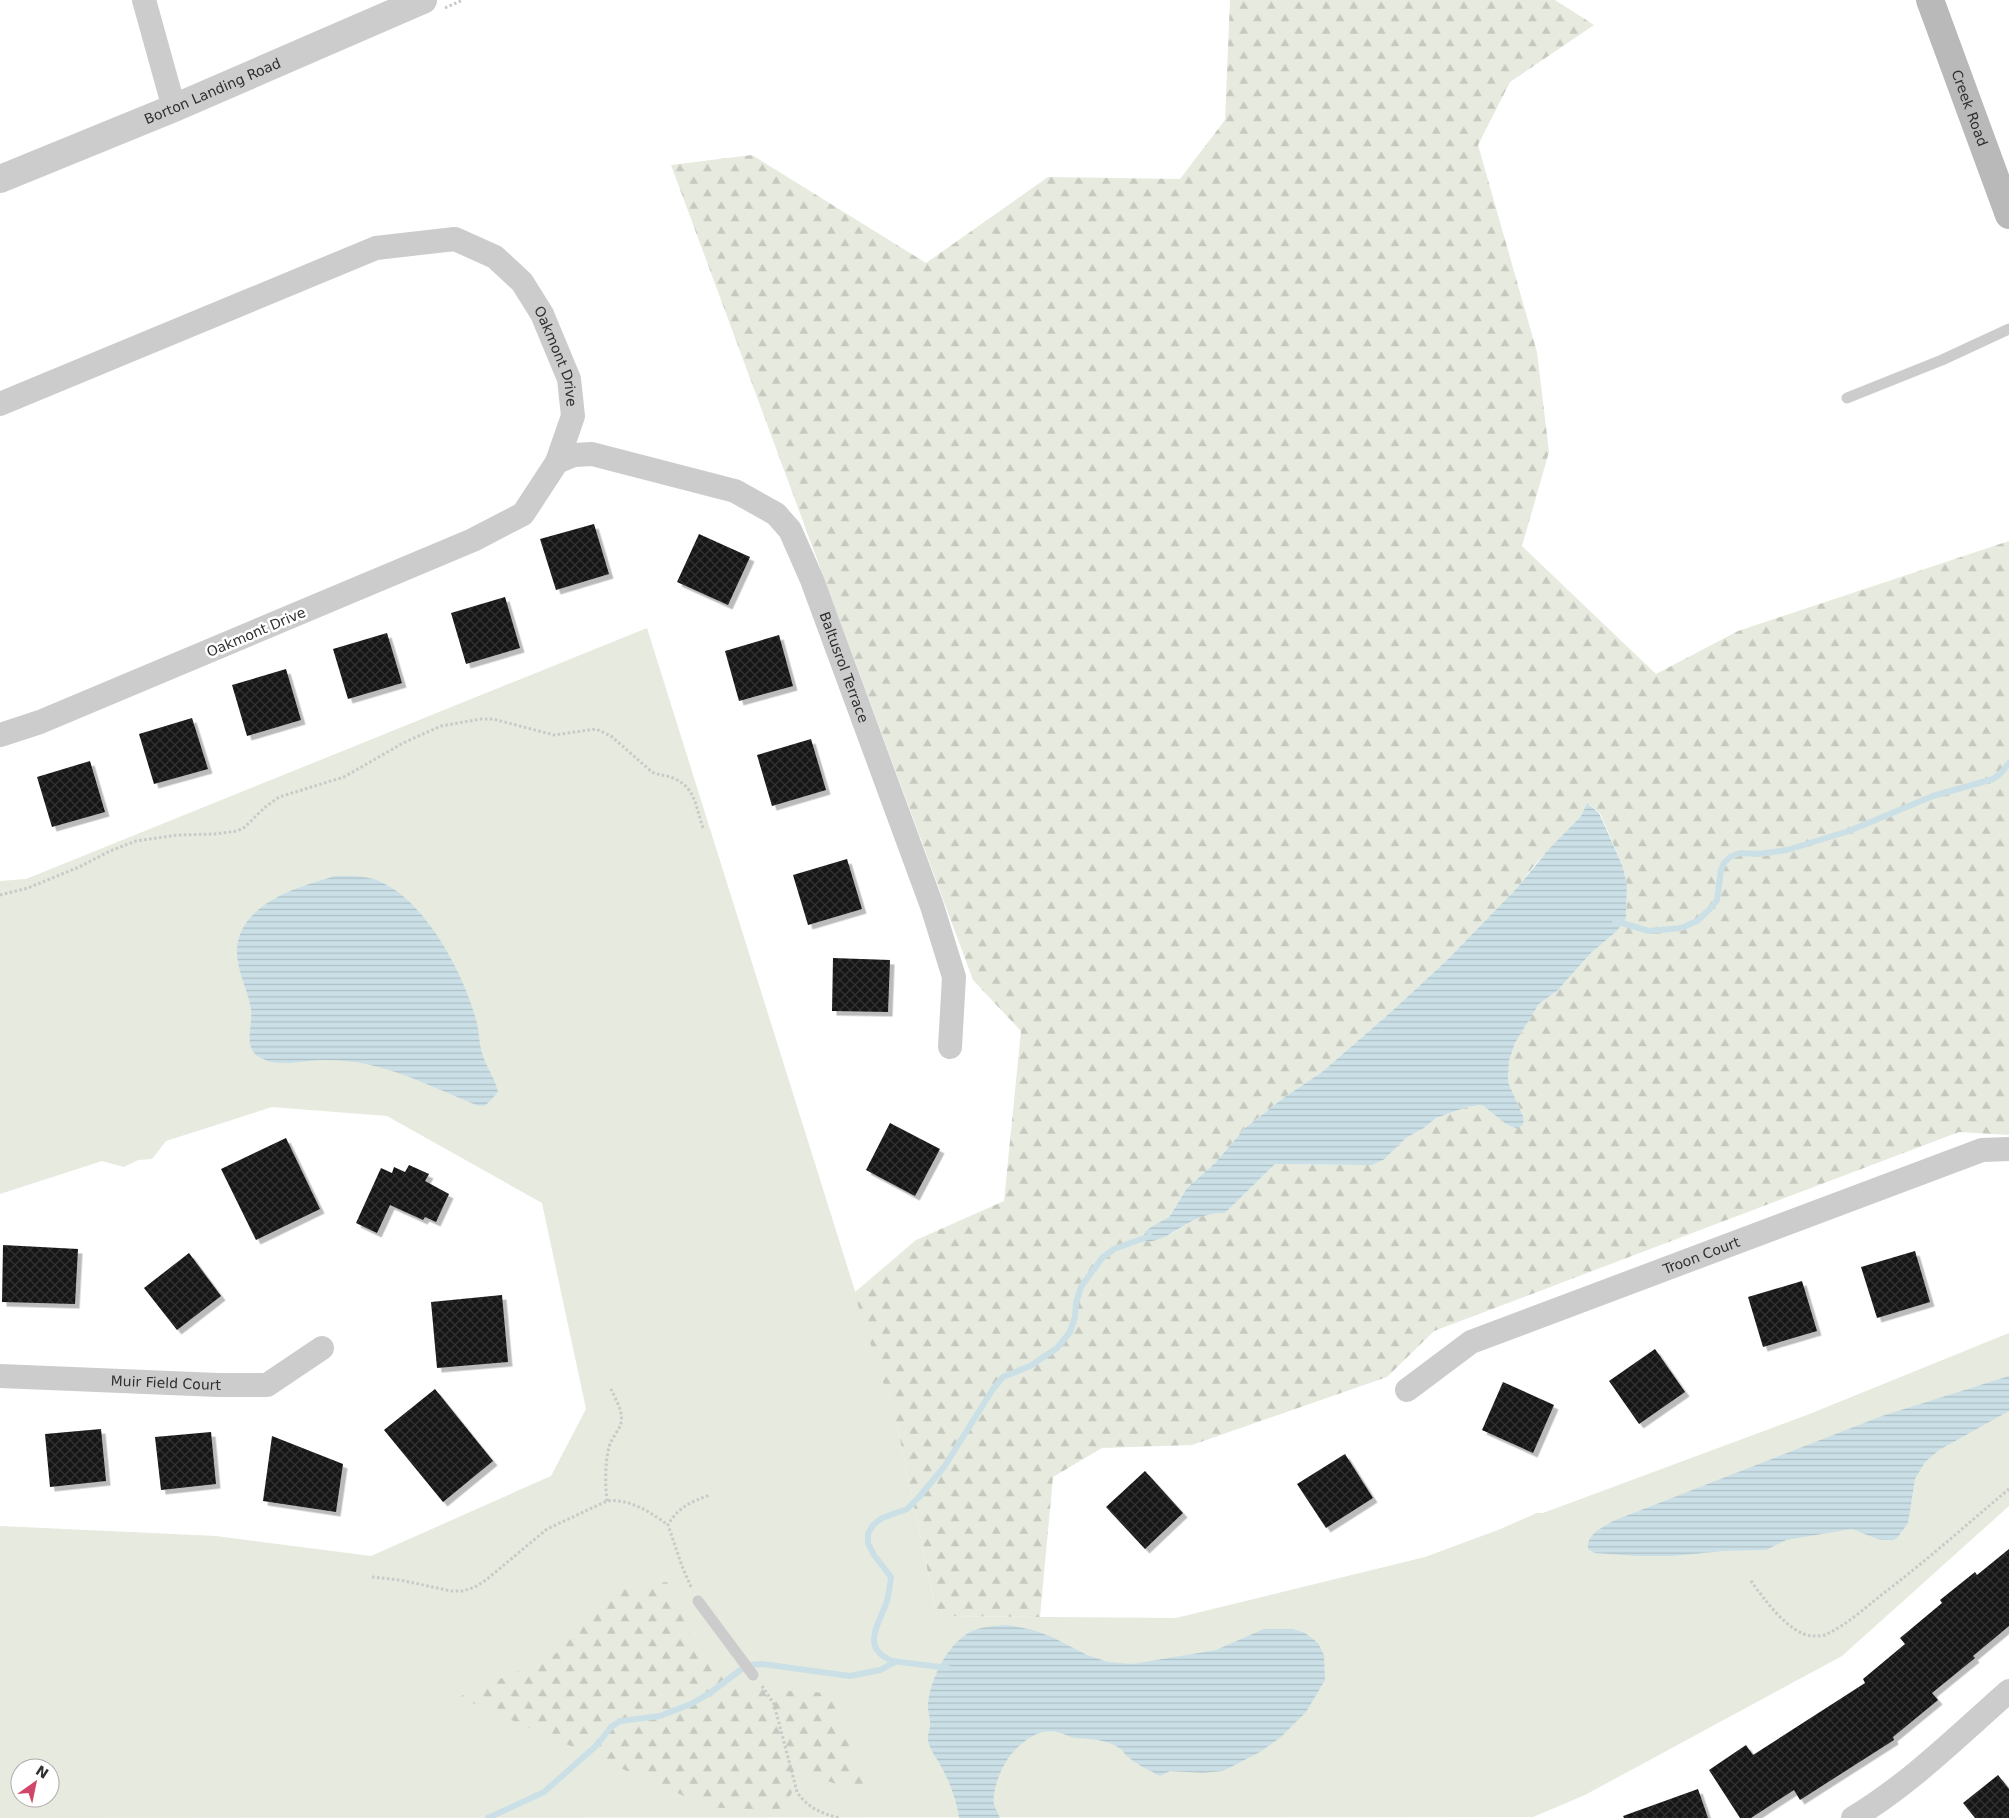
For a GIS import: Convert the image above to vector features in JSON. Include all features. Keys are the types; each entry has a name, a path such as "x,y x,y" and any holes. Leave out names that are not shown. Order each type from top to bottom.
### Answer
{"main road":[{"name":"Creek Road","path":"1930,0 2009,215"}],"street":[{"path":"144,0 174,108"},
{"name":"Borton Landing Road","path":"0,179 174,108 423,0"},
{"name":"Oakmont Drive","path":"0,404 376,248 455,239 495,257 522,282 542,314 569,380 573,416 557,462 523,514 473,540 40,722 0,735"},
{"name":"Baltusrol Terrace","path":"557,462 574,455 592,454 735,491 776,514 790,530 812,580 929,897 954,977 950,1047"},
{"name":"Troon Court","path":"1407,1390 1471,1342 1982,1150 2009,1149"},
{"name":"Muir Field Court","path":"0,1376 218,1385 267,1385 322,1348"},
{"path":"1853,1818 1870,1808 1916,1773 2009,1691"}],"lane":[{"path":"1847,398 1942,360 2009,329"},
{"path":"698,1601 754,1674"}],"path":[{"path":"0,894 28,888 136,841 178,835 215,834 237,831 245,827 264,808 279,797 344,777 403,743 442,726 481,720 505,722 554,735 590,730 604,732 652,772 674,778 688,788 696,800 703,828"},
{"path":"607,1501 606,1475 609,1446 620,1425 621,1418 620,1409 612,1389"},
{"path":"1751,1582 1773,1610 1790,1625 1802,1633 1812,1636 1827,1634 1923,1564 2009,1489"},
{"path":"668,1525 678,1511 691,1502 710,1495"},
{"path":"372,1577 400,1580 463,1592 475,1588 486,1580 547,1529 613,1500 636,1506 668,1525 682,1566 698,1601"},
{"path":"754,1674 774,1704 797,1792 802,1801 814,1810 839,1818"}],"green space":[{"path":"1230,0 1555,0 1594,25 1510,82 1478,145 1537,352 1549,452 1522,546 1656,674 1738,631 2009,541 2009,1135 1959,1132 1434,1331 1387,1377 1192,1445 1102,1448 1053,1477 1040,1617 937,1616 897,1425 854,1293 916,1240 1004,1201 1021,1031 973,980 671,165 752,155 926,263 1048,177 1180,179 1225,120","holes":["1587,803 1600,813 1623,867 1627,886 1626,918 1617,931 1591,953 1557,991 1539,1004 1515,1043 1509,1061 1508,1082 1523,1116 1517,1129 1506,1124 1489,1109 1481,1105 1467,1107 1436,1118 1424,1128 1406,1138 1379,1162 1369,1165 1275,1164 1225,1213 1217,1212 1199,1217 1169,1235 1143,1236 1151,1227 1168,1218 1187,1188 1216,1162 1245,1128 1286,1096 1322,1072 1446,961 1515,890 1533,867 1581,816"]},
{"path":"647,628 897,1425 937,1616 1176,1618 1425,1557 1498,1530 1537,1513 1543,1513 1807,1415 2009,1333 2009,1506 1842,1656 1585,1795 1533,1817 0,1818 0,1526 216,1536 371,1556 551,1476 586,1409 542,1203 387,1116 272,1107 166,1141 152,1159 138,1160 124,1167 102,1161 0,1194 0,881 26,879"},
{"path":"667,1582 692,1638 734,1688 831,1693 867,1794 803,1773 781,1812 709,1807 459,1697 554,1655 622,1588"}],"water":[{"path":"1587,803 1599,813 1623,867 1627,886 1626,918 1617,931 1591,953 1557,991 1539,1004 1515,1043 1509,1061 1508,1082 1524,1118 1520,1127 1517,1129 1506,1124 1481,1105 1467,1107 1436,1118 1424,1128 1406,1138 1383,1160 1372,1165 1275,1164 1225,1213 1203,1216 1157,1240 1146,1242 1143,1239 1145,1232 1169,1217 1187,1188 1216,1162 1245,1128 1286,1096 1322,1072 1446,961 1515,890 1551,847 1581,816"},
{"path":"335,876 373,879 391,888 409,901 425,918 439,939 463,982 477,1023 482,1053 497,1087 498,1092 486,1105 479,1106 418,1080 370,1065 332,1060 278,1063 267,1061 255,1054 250,1043 251,1010 249,998 238,963 238,944 243,927 253,914 267,903 301,887"},
{"path":"2009,1376 2009,1411 1939,1450 1925,1462 1915,1479 1908,1523 1897,1538 1893,1540 1880,1540 1852,1529 1786,1540 1766,1550 1724,1551 1673,1556 1637,1556 1595,1553 1588,1549 1592,1535 1613,1521 1882,1416"},
{"path":"1008,1625 1033,1630 1052,1637 1087,1655 1108,1662 1133,1664 1216,1650 1264,1629 1293,1629 1305,1633 1318,1643 1324,1655 1325,1680 1306,1712 1281,1737 1260,1752 1223,1771 1202,1773 1170,1771 1160,1776 1135,1762 1120,1749 1109,1743 1075,1738 1050,1731 1042,1732 1028,1738 1011,1754 999,1775 995,1787 994,1806 1000,1818 959,1818 957,1805 950,1786 928,1740 930,1693 937,1673 947,1654 962,1638 970,1632 979,1629"}],"building":[{"path":"594,524 609,574 556,590 540,539"},
{"path":"699,534 750,557 728,605 677,582"},
{"path":"505,597 520,648 466,664 451,613"},
{"path":"387,633 402,683 348,699 333,649"},
{"path":"779,635 793,686 739,701 725,651"},
{"path":"286,669 301,720 247,736 232,685"},
{"path":"192,718 208,769 154,784 139,734"},
{"path":"811,739 826,790 772,806 757,755"},
{"path":"90,761 105,812 52,827 37,777"},
{"path":"847,859 862,909 808,925 793,875"},
{"path":"833,958 890,960 888,1012 832,1011"},
{"path":"890,1123 940,1149 915,1196 866,1170"},
{"path":"286,1138 320,1209 256,1240 221,1169"},
{"path":"409,1165 429,1174 425,1181 449,1194 436,1222 425,1217 423,1220 390,1205 377,1233 356,1223 381,1168 392,1173 394,1167 405,1172"},
{"path":"3,1245 78,1249 75,1304 2,1302"},
{"path":"1915,1251 1930,1302 1877,1318 1861,1267"},
{"path":"189,1253 221,1296 177,1330 144,1288"},
{"path":"1802,1281 1817,1331 1763,1347 1748,1297"},
{"path":"502,1295 508,1362 437,1368 431,1302"},
{"path":"1655,1349 1685,1392 1639,1424 1609,1381"},
{"path":"1503,1382 1554,1405 1533,1453 1482,1430"},
{"path":"435,1389 493,1461 443,1502 384,1430"},
{"path":"101,1429 106,1481 50,1487 45,1434"},
{"path":"211,1432 216,1484 161,1490 155,1437"},
{"path":"272,1436 343,1464 336,1512 263,1501"},
{"path":"1345,1454 1373,1498 1326,1528 1297,1484"},
{"path":"1145,1471 1183,1513 1145,1549 1106,1507"},
{"path":"2009,1549 2009,1626 1973,1656 1975,1658 1932,1693 1938,1700 1893,1737 1894,1740 1800,1800 1794,1790 1751,1818 1740,1818 1709,1770 1746,1745 1753,1755 1865,1683 1863,1679 1905,1644 1900,1638 1942,1603 1940,1600 1975,1572 1977,1575"},
{"path":"1998,1775 2009,1789 2009,1818 1975,1818 1963,1803"},
{"path":"1698,1789 1708,1818 1624,1818 1623,1816"}],"waterway":[{"path":"1615,921 1649,931 1681,928 1697,921 1717,900 1721,870 1724,863 1730,857 1740,853 1759,854 1787,850 1849,831 1933,796 1993,779 2009,763"},
{"path":"948,1668 892,1661 876,1649 874,1642 875,1634 887,1601 891,1577 874,1555 868,1543 868,1534 873,1525 882,1518 907,1509 919,1497 944,1467 993,1389 1003,1377 1030,1366 1057,1348 1070,1332 1081,1287 1102,1258 1114,1249 1150,1236"},
{"path":"488,1818 544,1792 597,1745 611,1727 620,1721 660,1716 691,1704 710,1693 743,1668 762,1664 850,1676 880,1670 895,1662"}]}
